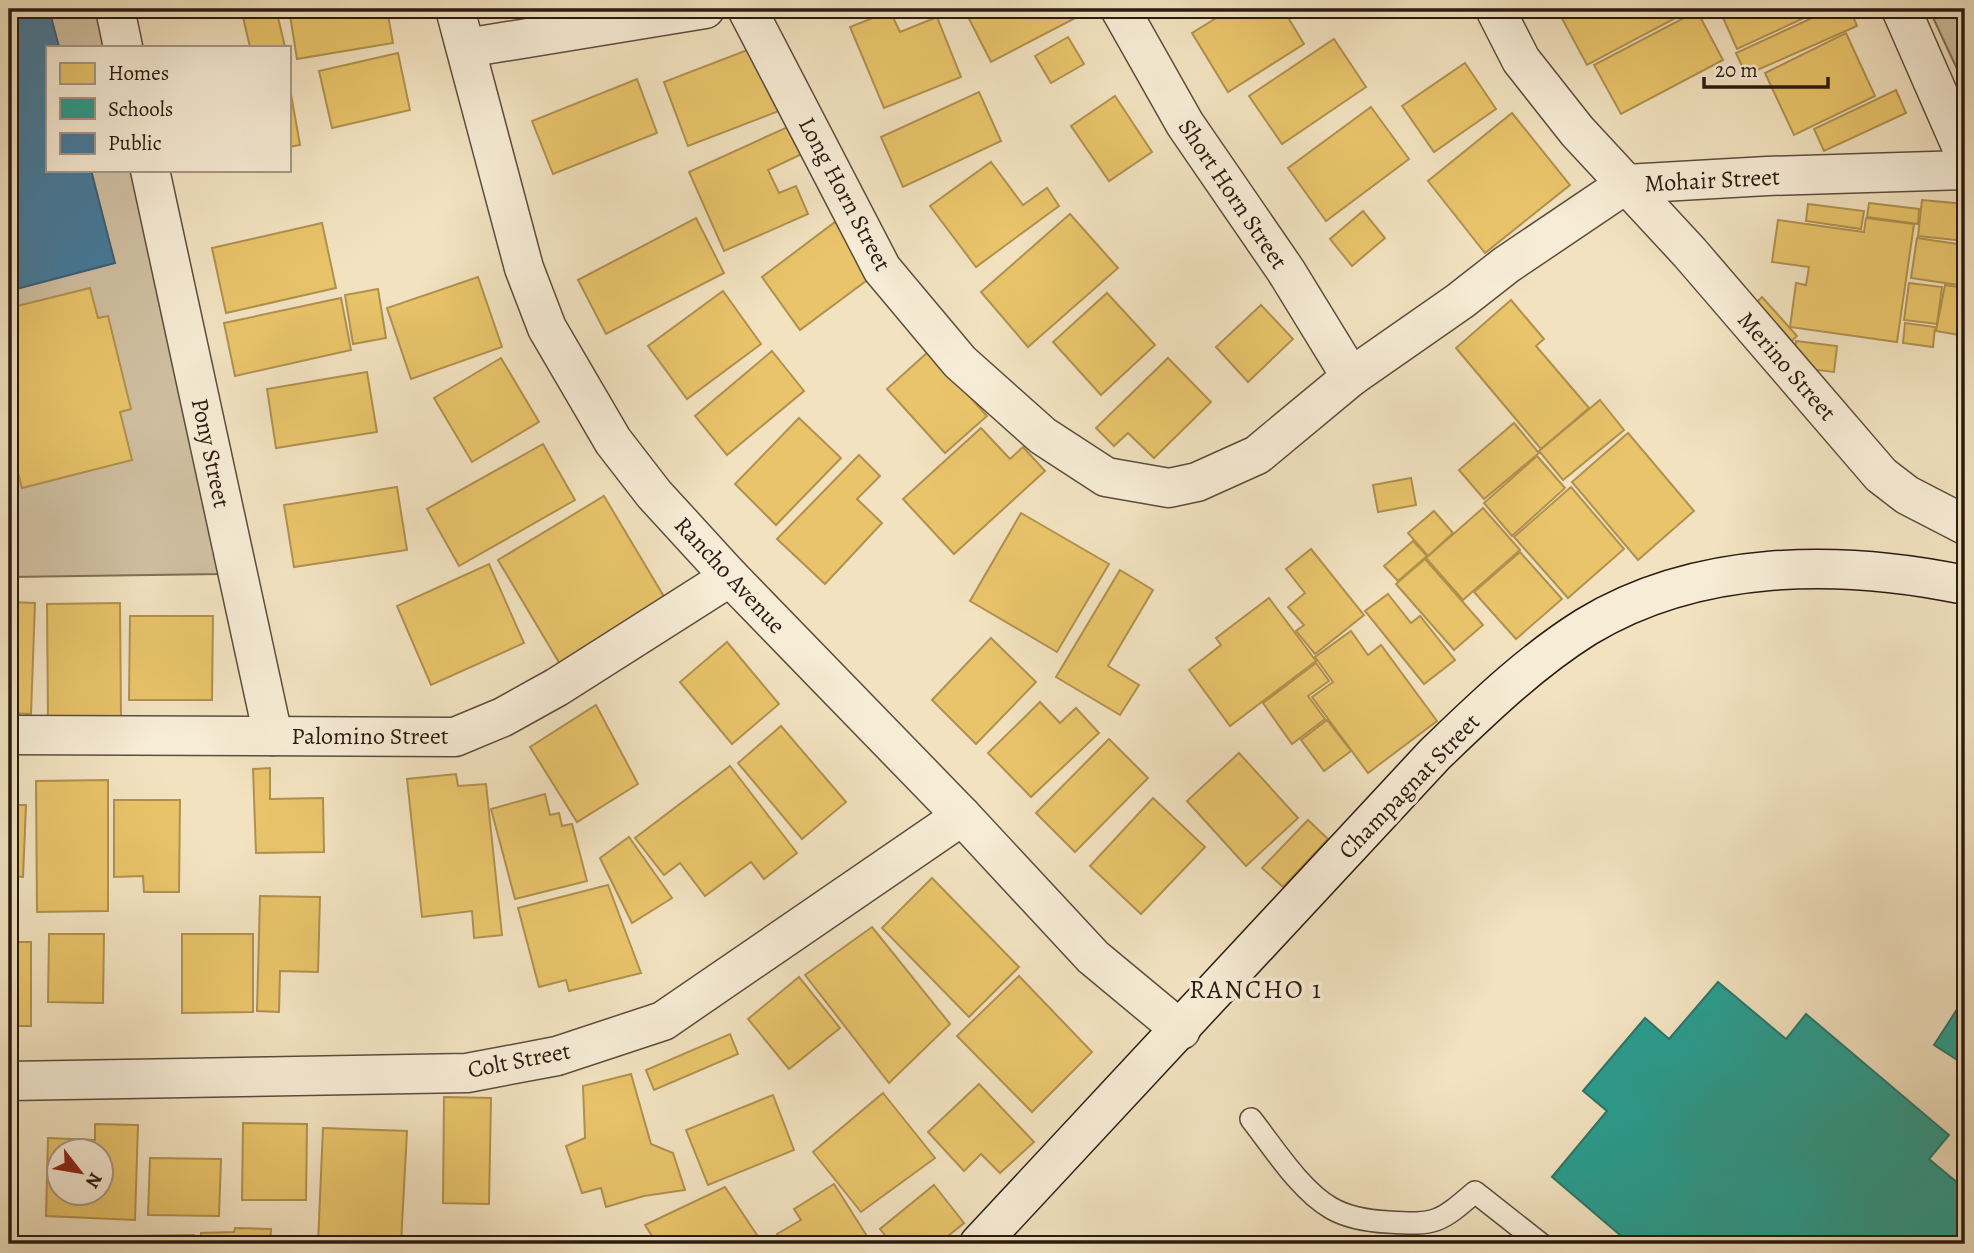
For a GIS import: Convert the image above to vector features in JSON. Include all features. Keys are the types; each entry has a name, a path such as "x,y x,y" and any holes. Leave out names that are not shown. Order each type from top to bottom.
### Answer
{"street":[{"path":"115,9 124,46"},
{"name":"Rancho Avenue","path":"455,9 524,268 547,328 613,441 654,494 730,577 962,816 1093,957 1181,1030"},
{"path":"466,48 705,9"},
{"name":"Long Horn Street","path":"747,9 881,269 960,362 1043,436 1105,477 1169,488 1197,482 1226,471 1257,455 1351,377"},
{"name":"Short Horn Street","path":"1120,9 1185,124 1286,271 1351,377"},
{"name":"Merino Street","path":"1495,9 1521,60 1577,131 1699,264 1881,475 1907,495 1965,525"},
{"path":"1901,9 1965,155"},
{"name":"Mohair Street","path":"1351,377 1460,302 1506,265 1626,184 1767,176 1965,170"},
{"name":"Pony Street","path":"150,172 273,736"},
{"name":"Champagnat Street","path":"979,1244 1435,754 1508,686 1587,627 1653,596 1756,571 1890,573 1965,585"},
{"name":"Palomino Street","path":"9,735 455,737 503,717 557,687 730,577"},
{"name":"Colt Street","path":"9,1081 467,1073 557,1056 663,1021 962,816"}],"lane":[{"path":"1251,1119 1302,1184 1331,1208 1366,1220 1420,1224 1445,1218 1475,1192 1541,1244"}],"shaded area":[{"path":"9,9 99,9 107,46 46,46 46,172 134,172 222,574 9,577"},
{"path":"1929,9 1965,9 1965,86"}],"building: Homes":[{"path":"241,9 276,9 285,46 250,46"},
{"path":"289,9 387,9 393,43 297,59"},
{"path":"964,9 1080,9 1083,14 991,62"},
{"path":"1231,9 1283,9 1304,44 1228,92 1192,33"},
{"path":"1567,9 1685,9 1687,12 1587,65 1559,13"},
{"path":"1719,9 1802,9 1806,17 1737,49"},
{"path":"1813,9 1850,9 1857,26 1746,75 1736,53 1810,19 1806,12"},
{"path":"890,11 900,32 937,17 961,77 884,108 850,27"},
{"path":"1697,11 1723,60 1621,114 1594,65"},
{"path":"1846,33 1875,96 1794,135 1765,73"},
{"path":"1068,37 1084,64 1051,83 1035,56"},
{"path":"1334,39 1366,87 1282,144 1249,96"},
{"path":"755,47 779,111 688,146 664,82"},
{"path":"398,53 410,110 332,128 319,71"},
{"path":"1465,63 1496,109 1434,152 1402,106"},
{"path":"637,79 657,133 553,174 532,121"},
{"path":"290,89 300,145 290,147"},
{"path":"1896,90 1906,113 1824,151 1814,129"},
{"path":"979,92 1001,141 903,187 881,137"},
{"path":"1115,96 1152,152 1109,181 1071,126"},
{"path":"1371,107 1409,159 1326,221 1288,168"},
{"path":"1512,113 1570,185 1485,253 1428,181"},
{"path":"792,125 804,153 768,170 779,193 796,186 808,214 724,251 689,172"},
{"path":"991,162 1023,205 1047,188 1059,206 976,267 930,206"},
{"path":"1922,200 1965,204 1965,241 1918,236"},
{"path":"1869,203 1919,209 1918,224 1867,217"},
{"path":"1808,204 1864,211 1861,229 1806,221"},
{"path":"1363,211 1385,238 1352,266 1330,239"},
{"path":"1070,214 1118,268 1028,347 981,292"},
{"path":"696,218 724,273 606,334 578,280"},
{"path":"1866,218 1914,224 1897,342 1790,327 1796,283 1806,285 1809,267 1772,262 1778,220 1864,232"},
{"path":"835,222 874,275 800,330 762,277"},
{"path":"322,223 336,288 226,313 212,248"},
{"path":"1917,238 1965,245 1965,286 1911,278"},
{"path":"478,277 502,347 411,379 387,308"},
{"path":"1909,283 1942,287 1937,324 1904,320"},
{"path":"1945,285 1965,288 1965,336 1936,331"},
{"path":"90,288 98,318 108,316 131,409 120,412 132,460 22,488 9,438 9,308"},
{"path":"378,289 386,338 353,344 345,295"},
{"path":"723,291 761,344 687,399 648,346"},
{"path":"1107,293 1155,345 1101,395 1053,342"},
{"path":"1762,297 1797,336 1783,349 1748,311"},
{"path":"341,298 351,350 235,376 224,323"},
{"path":"1511,300 1544,339 1536,346 1589,408 1541,449 1456,348"},
{"path":"1261,305 1293,339 1248,382 1216,347"},
{"path":"1905,323 1935,327 1933,347 1903,343"},
{"path":"1796,341 1837,346 1834,372 1792,367"},
{"path":"772,351 804,391 727,455 695,416"},
{"path":"929,351 987,416 945,453 887,389"},
{"path":"501,358 539,422 472,462 434,398"},
{"path":"1168,358 1211,402 1154,458 1128,433 1114,446 1096,428"},
{"path":"367,372 377,432 276,448 267,389"},
{"path":"1600,400 1624,430 1563,480 1539,451"},
{"path":"799,418 841,458 776,525 735,484"},
{"path":"1514,423 1539,453 1484,499 1459,470"},
{"path":"981,428 1010,459 1023,447 1045,471 954,554 903,499"},
{"path":"1628,433 1694,511 1638,560 1572,482"},
{"path":"543,444 575,500 459,566 427,509"},
{"path":"859,455 880,476 857,499 882,523 825,584 777,539"},
{"path":"1537,456 1565,488 1512,536 1484,503"},
{"path":"1411,478 1416,505 1378,512 1373,485"},
{"path":"397,487 407,550 294,567 284,505"},
{"path":"1571,487 1624,549 1568,598 1514,537"},
{"path":"604,496 666,600 560,664 498,560"},
{"path":"1483,508 1520,550 1463,600 1426,558"},
{"path":"1434,511 1453,533 1428,556 1408,533"},
{"path":"1021,513 1109,564 1057,652 970,601"},
{"path":"1413,541 1427,556 1398,581 1384,566"},
{"path":"1311,549 1364,615 1315,654 1296,631 1304,625 1288,607 1305,593 1286,569"},
{"path":"1520,552 1562,599 1516,639 1474,592"},
{"path":"1425,559 1483,625 1454,650 1396,584"},
{"path":"489,564 524,643 431,685 397,606"},
{"path":"1120,570 1153,590 1108,666 1139,685 1120,715 1056,677"},
{"path":"1388,594 1411,623 1420,616 1455,660 1424,684 1365,611"},
{"path":"1269,598 1316,661 1230,726 1189,670 1221,645 1216,638"},
{"path":"9,602 35,603 31,714 9,713"},
{"path":"120,603 121,720 48,721 47,604"},
{"path":"130,616 213,616 212,700 129,700"},
{"path":"1351,631 1368,655 1381,645 1437,721 1368,773 1312,697 1333,682 1315,657"},
{"path":"991,638 1036,682 976,744 932,700"},
{"path":"727,642 779,704 732,744 680,682"},
{"path":"1316,663 1329,681 1308,696 1325,719 1292,744 1263,703"},
{"path":"1040,702 1060,723 1076,708 1099,733 1031,797 988,753"},
{"path":"596,705 638,784 577,822 530,747"},
{"path":"1327,720 1351,751 1324,771 1301,740"},
{"path":"781,726 846,802 802,839 738,763"},
{"path":"1109,739 1148,778 1075,852 1036,813"},
{"path":"1239,753 1298,818 1246,866 1187,801"},
{"path":"730,766 797,853 764,879 751,862 705,896 680,863 664,875 635,838"},
{"path":"270,768 270,799 323,798 324,852 256,853 253,769"},
{"path":"456,774 458,786 486,784 502,935 474,938 472,911 422,917 407,779"},
{"path":"108,780 108,911 37,912 36,781"},
{"path":"545,794 550,815 559,813 562,826 572,824 587,881 515,899 491,809"},
{"path":"1153,798 1205,847 1141,914 1090,866"},
{"path":"114,800 180,800 179,892 144,892 143,876 114,877"},
{"path":"9,805 26,805 23,877 9,876"},
{"path":"1308,820 1328,839 1283,887 1262,868"},
{"path":"629,837 672,898 632,923 600,858"},
{"path":"932,878 1019,967 969,1017 882,928"},
{"path":"608,885 641,973 569,991 566,980 539,987 518,908"},
{"path":"260,896 320,897 318,972 280,971 279,1012 257,1011"},
{"path":"872,927 950,1024 889,1083 805,975"},
{"path":"49,934 104,934 103,1003 48,1002"},
{"path":"182,934 253,934 253,1012 182,1013"},
{"path":"9,942 31,942 31,1026 9,1026"},
{"path":"1019,976 1092,1052 1032,1112 957,1036"},
{"path":"799,977 840,1028 789,1069 748,1019"},
{"path":"730,1034 738,1054 654,1090 646,1070"},
{"path":"631,1074 651,1144 673,1153 685,1190 644,1196 606,1207 601,1188 582,1193 566,1146 585,1138 583,1086"},
{"path":"979,1084 1034,1142 1000,1173 981,1154 964,1171 928,1132"},
{"path":"883,1093 935,1158 861,1212 813,1152"},
{"path":"773,1095 794,1150 708,1185 686,1130"},
{"path":"444,1097 491,1098 489,1204 443,1203"},
{"path":"243,1123 307,1124 306,1200 242,1200"},
{"path":"95,1124 138,1125 135,1220 46,1216 46,1208 116,1208 116,1138 95,1138"},
{"path":"323,1128 407,1131 401,1244 318,1244"},
{"path":"150,1158 221,1159 219,1216 148,1215"},
{"path":"834,1184 872,1244 784,1244 777,1234 801,1220 794,1209"},
{"path":"934,1185 964,1223 938,1244 892,1244 880,1229"},
{"path":"725,1187 763,1244 657,1244 645,1225"},
{"path":"235,1228 271,1229 270,1244 201,1244 201,1233 234,1232"},
{"path":"194,1235 194,1244 126,1244 126,1236"}],"building: Schools":[{"path":"1718,982 1786,1039 1806,1014 1949,1135 1929,1159 1965,1189 1965,1228 1951,1244 1612,1244 1620,1235 1552,1177 1607,1111 1583,1091 1645,1018 1669,1039"},
{"path":"1965,997 1965,1065 1934,1045"}],"building: Public":[{"path":"49,9 59,46 46,46 46,172 92,172 115,263 9,291 9,11"}],"district":[{"name":"RANCHO 1","path":"1256,989"}]}
